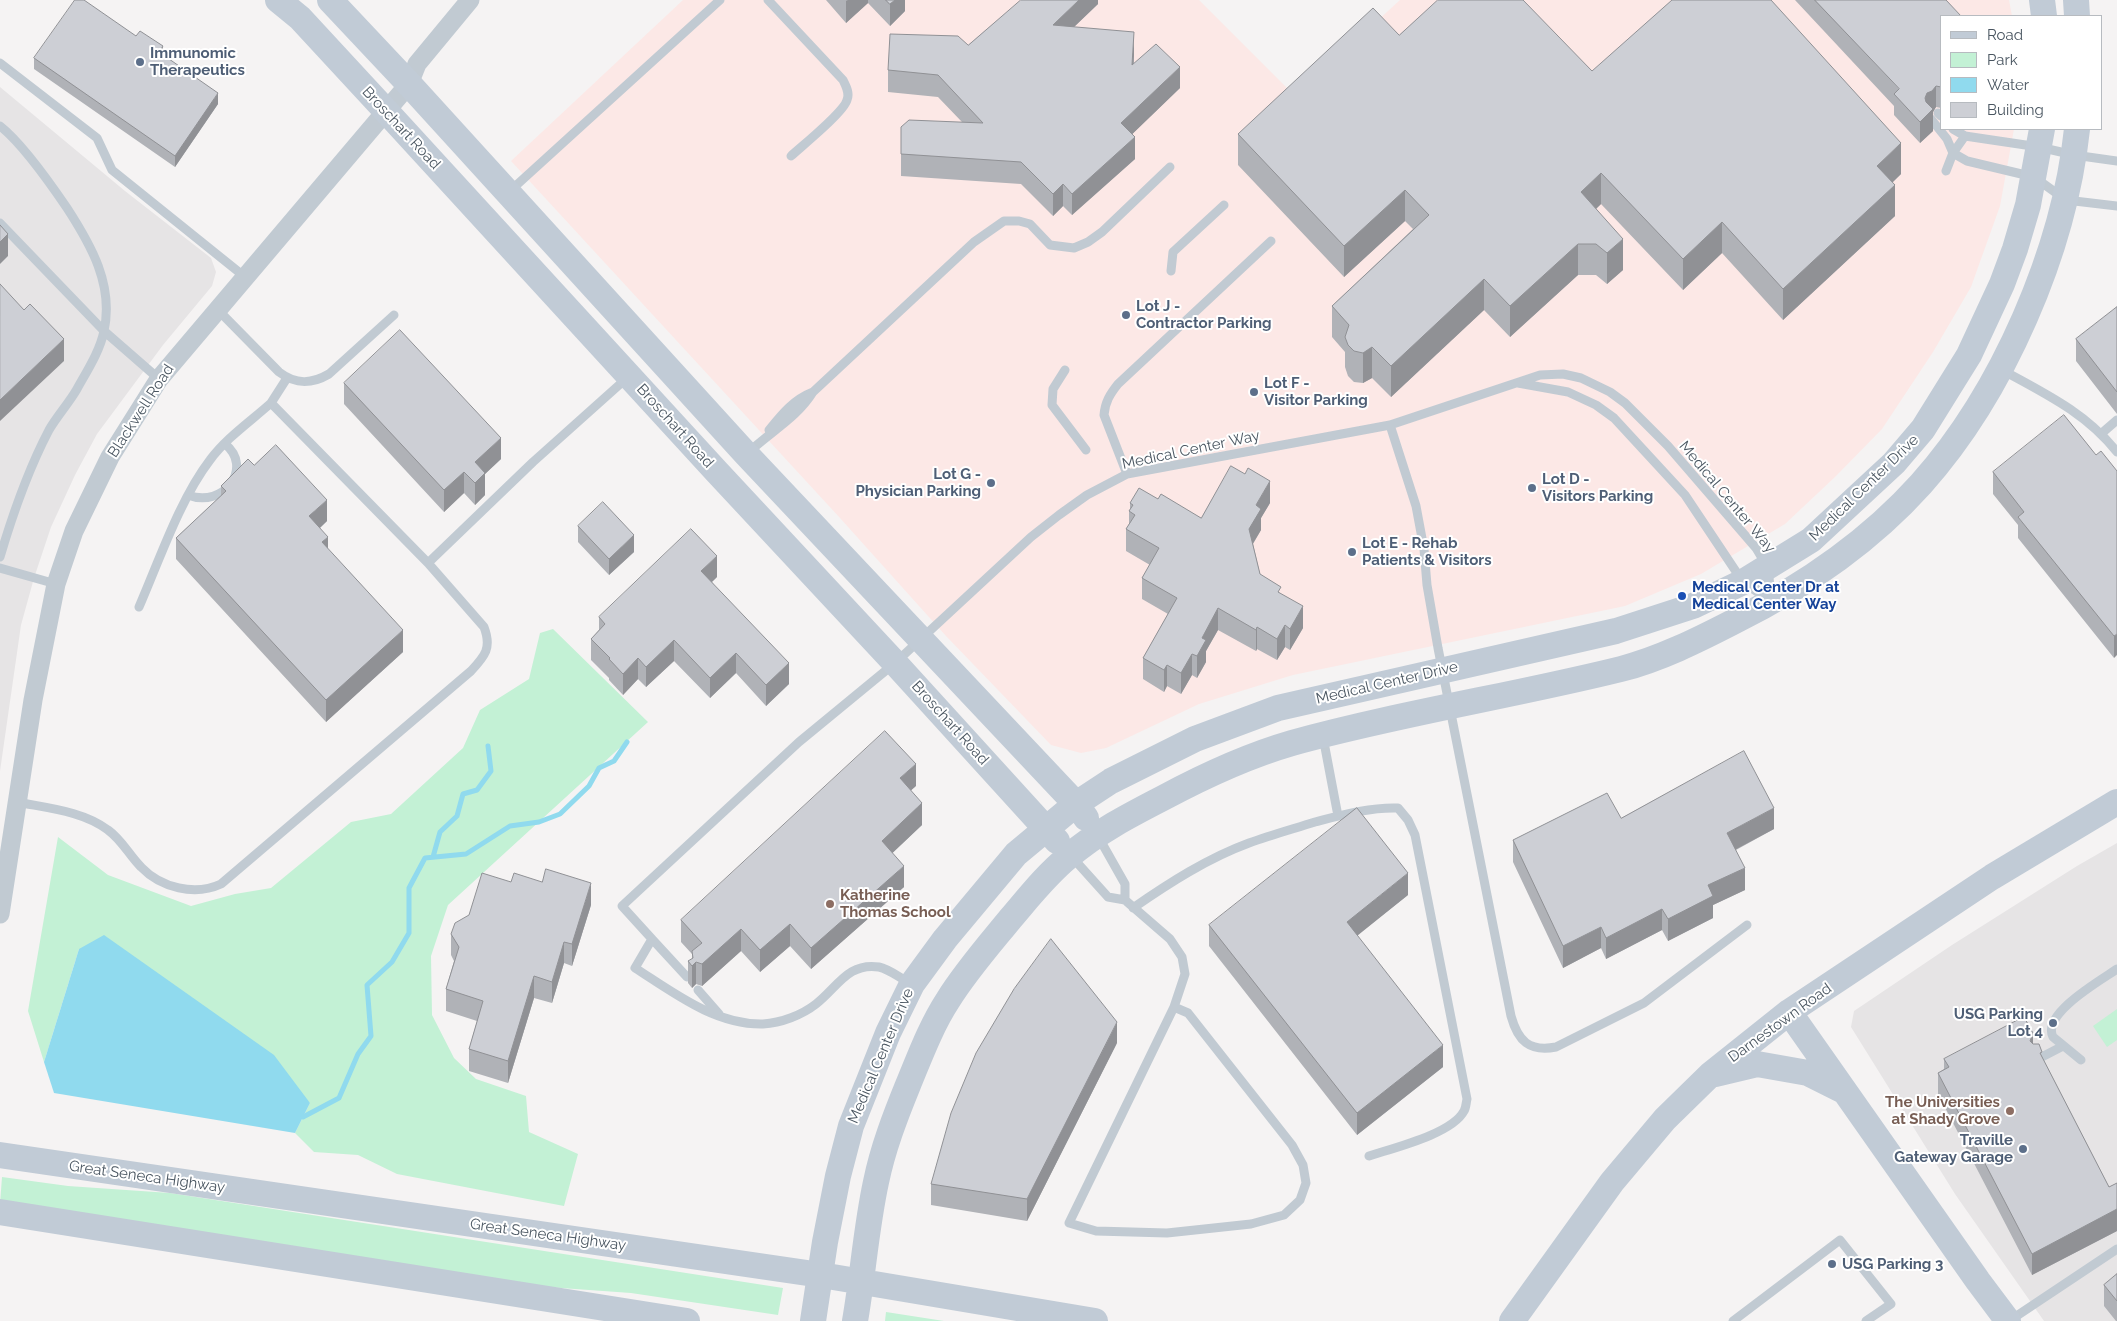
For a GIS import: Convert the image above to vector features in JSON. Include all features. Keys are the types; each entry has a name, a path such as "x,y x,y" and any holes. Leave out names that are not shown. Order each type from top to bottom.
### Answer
{"street":[{"name":"Broschart Road","path":"278,0 300,18 717,472 896,663 1070,855"},
{"path":"330,0 508,193 755,446 921,640 1076,804 1097,834"},
{"name":"Blackwell Road","path":"0,914 33,700 56,584 74,531 110,457 159,379 409,84 417,64 470,0"},
{"path":"2042,0 2044,15"},
{"path":"2076,0 2078,15"},
{"path":"855,1321 875,1183 887,1138 923,1048 945,1004 974,962 1043,880 1070,855 1097,834 1210,774 1289,744 1450,706 1626,668 1704,637 1772,602 1837,559 1879,524 1919,485 1954,443 2000,369 2023,323 2048,260 2066,200 2077,130"},
{"name":"Medical Center Drive","path":"813,1321 838,1176 851,1126 888,1033 912,984 945,939 1010,861 1076,804 1112,781 1195,739 1278,708 1616,631 1693,606 1743,582 1811,540 1894,462 1924,429 1969,355 2002,284 2028,205 2041,138"},
{"name":"Darnestown Road","path":"1512,1321 1612,1182 1665,1119 1710,1075 1789,1012 1992,877 2117,802"},
{"path":"1789,1012 1978,1281 2009,1321"},
{"path":"1710,1075 1757,1064 1808,1073 1843,1090"},
{"name":"Great Seneca Highway","path":"0,1155 821,1275 1095,1321"},
{"path":"0,1212 687,1321"}],"lane":[{"path":"508,193 720,0"},
{"path":"768,0 844,80 848,89 848,100 839,111 791,156"},
{"path":"0,63 97,138 112,170 245,277"},
{"path":"0,126 59,196 91,247 104,281 107,302 104,331 96,353 76,391 51,427 36,455 0,557"},
{"path":"1943,130 1953,153 1967,161 2034,177 2066,200 2117,206"},
{"path":"1955,130 1965,136 2041,138 2074,155 2117,160"},
{"path":"1946,171 1953,153 1965,136"},
{"path":"755,446 792,418 805,405 813,392 974,242 1004,221 1019,221 1030,224 1050,245 1074,248 1088,242 1102,232 1170,168"},
{"path":"1171,271 1173,252 1224,205"},
{"path":"0,223 104,331 159,379"},
{"path":"1127,474 1104,415 1104,405 1110,394 1118,384 1271,241"},
{"path":"218,310 287,378 307,383 318,381 329,374 394,315"},
{"path":"2000,369 2061,403 2102,433 2117,452"},
{"path":"1065,370 1053,388 1052,405 1086,450"},
{"name":"Medical Center Way","path":"652,939 622,906 799,742 896,663 1031,537 1087,495 1127,474 1390,425 1540,375 1563,374 1581,378 1610,392 1625,403 1668,446 1756,548 1768,568 1772,602"},
{"path":"428,564 533,462 630,376"},
{"path":"139,607 188,495 211,458 271,403 287,378"},
{"name":"Medical Center Way","path":"1516,383 1568,392 1596,405 1614,418 1685,495 1743,582 1772,602"},
{"path":"17,802 74,814 101,826 119,840 142,868 167,885 195,890 210,889 222,884 471,671 481,660 487,650 488,638 484,627 428,564 271,403"},
{"path":"2102,433 2117,420"},
{"path":"1390,425 1416,506 1424,549 1427,585 1442,670 1511,1016 1514,1028 1521,1039 1528,1046 1546,1049 1556,1047 1644,1003 1747,926"},
{"path":"188,495 197,498 216,497 234,480 237,468 236,458 233,450 226,444"},
{"path":"0,568 56,584"},
{"path":"1323,736 1338,816"},
{"path":"1133,908 1200,866 1248,843 1338,816 1384,808 1398,808 1408,820 1414,835 1467,1099 1464,1111 1452,1124 1437,1133 1369,1156"},
{"path":"1097,834 1125,884 1125,900"},
{"path":"1070,855 1108,897 1125,900 1170,939 1182,957 1185,974 1174,1007 1069,1223 1096,1231 1176,1232 1251,1224 1268,1220 1284,1215 1300,1200 1306,1183 1303,1165 1292,1145 1188,1013 1174,1007"},
{"path":"687,977 652,939 635,968 682,998 723,1019 764,1024 793,1017 816,1004 852,970 868,966 881,968 912,984"},
{"path":"2082,1060 2051,1034 2052,1026 2055,1020 2077,996 2117,969"},
{"path":"698,990 723,1019"},
{"path":"2036,1060 2063,1046"},
{"path":"1733,1321 1840,1240 1891,1304 1866,1321"},
{"path":"2009,1321 2117,1250"}],"shaded area":[{"path":"683,0 1199,0 1295,96 1400,0 2009,0 2012,15 1940,15 1940,130 2014,130 2000,206 1971,287 1933,352 1882,429 1785,524 1701,574 1625,606 1293,675 1199,704 1106,748 1081,753 1051,745 946,636 840,518 511,161"},
{"path":"0,87 125,191 211,258 216,272 212,286 163,345 97,434 75,475 51,527 21,625 0,771"},
{"name":"The Universities at Shady Grove","path":"2117,843 2117,1321 2044,1321 1955,1194 1851,1027 1854,1011 1952,945"}],"green space":[{"path":"553,629 648,722 448,905 431,956 432,1015 454,1058 476,1079 526,1096 529,1132 578,1154 564,1206 397,1174 358,1155 314,1152 295,1133 310,1103 79,949 44,1062 28,1011 58,837 108,875 191,906 235,894 271,888 351,822 391,814 463,748 480,710 529,679 540,633"},
{"path":"2117,1009 2117,1040 2107,1047 2093,1026"},
{"path":"2,1177 68,1186 170,1193 783,1288 778,1315 631,1293 533,1286 0,1204"},
{"path":"886,1312 944,1321 885,1321"}],"water":[{"path":"104,935 274,1055 310,1103 295,1133 54,1093 44,1062 79,949"}],"building":[{"path":"75,0 84,0 136,36 140,31 163,46 159,52 218,93 175,156 34,58"},
{"path":"886,0 895,0 890,4"},
{"path":"1021,0 1079,0 1053,25 1134,32 1132,65 1156,44 1180,67 1121,123 1135,137 1072,194 1063,184 1053,194 1021,162 901,154 901,127 909,120 983,123 938,75 888,70 890,34 958,36 968,45"},
{"path":"1438,0 1523,0 1592,71 1672,0 1771,0 1901,143 1877,166 1895,185 1783,289 1722,222 1683,259 1601,173 1581,192 1623,239 1607,253 1596,244 1578,244 1510,306 1484,279 1391,366 1372,347 1363,353 1354,351 1348,345 1345,337 1349,325 1332,306 1429,215 1405,190 1344,246 1238,134 1373,8 1399,35"},
{"path":"1815,0 1946,0 1960,15 1940,15 1940,87 1936,86 1927,93 1925,98 1926,102 1933,109 1920,122 1894,94 1899,89"},
{"path":"0,225 8,234 0,242"},
{"path":"0,284 24,310 30,304 64,339 0,400"},
{"path":"2117,307 2117,392 2076,339"},
{"path":"400,330 501,438 475,462 485,473 475,483 464,472 444,490 344,383"},
{"path":"2064,415 2096,455 2101,451 2117,471 2117,634 2114,636 2018,517 2024,512 1993,472"},
{"path":"276,445 327,500 309,516 328,537 322,542 403,630 326,700 176,538 226,491 221,486 248,459 254,465"},
{"path":"1231,466 1245,474 1248,468 1270,481 1256,505 1261,509 1249,529 1260,574 1281,587 1278,592 1303,606 1290,629 1285,625 1277,639 1257,627 1256,630 1218,608 1202,638 1206,640 1197,656 1192,654 1181,673 1167,665 1164,670 1143,658 1177,598 1142,578 1159,548 1126,529 1135,515 1129,511 1133,505 1130,503 1139,488 1158,499 1161,494 1201,518"},
{"path":"603,502 634,535 609,559 578,526"},
{"path":"691,529 717,556 701,571 789,663 766,685 736,653 710,678 674,640 646,667 638,658 623,674 591,639 605,624 599,617"},
{"path":"885,731 916,764 900,778 922,803 882,841 904,866 811,948 790,924 760,950 741,929 702,964 696,962 692,966 688,961 693,958 692,951 702,943 681,920"},
{"path":"1744,751 1774,808 1727,833 1745,868 1708,885 1713,896 1668,919 1662,909 1606,938 1601,927 1563,946 1513,840 1607,793 1621,818"},
{"path":"1357,808 1408,873 1347,922 1443,1045 1357,1113 1209,925"},
{"path":"546,869 591,883 572,944 564,942 552,982 534,976 508,1061 469,1049 483,1001 446,989 459,947 451,934 455,923 469,915 482,873 511,882 514,873 542,882"},
{"path":"1051,939 1117,1022 1027,1199 931,1184 951,1113 976,1053 1014,989"},
{"name":"Traville Gateway Garage","path":"2024,1017 2033,1033 2030,1041 2033,1044 2039,1044 2042,1052 2040,1053 2109,1187 2117,1183 2117,1209 2032,1254 1938,1073 1949,1067 1944,1059"},
{"path":"2117,1274 2117,1301 2104,1285"}],"waterway":[{"path":"303,1117 339,1098 358,1054 371,1036 367,985 392,962 409,933 409,888 425,858 466,854 510,826 539,822 560,814 589,786 599,768 614,761 627,742"},
{"path":"433,857 440,832 457,816 463,794 477,790 491,771 488,746"}],"place":[{"name":"Immunomic Therapeutics","path":"140,62"},
{"name":"Lot J - Contractor Parking","path":"1126,315"},
{"name":"Lot F - Visitor Parking","path":"1254,392"},
{"name":"Lot G - Physician Parking","path":"991,483"},
{"name":"Lot D - Visitors Parking","path":"1532,488"},
{"name":"Lot E - Rehab Patients & Visitors","path":"1352,552"},
{"name":"Medical Center Dr at Medical Center Way","path":"1682,596"},
{"name":"Katherine Thomas School","path":"830,904"},
{"name":"USG Parking Lot 4","path":"2053,1023"},
{"name":"The Universities at Shady Grove","path":"2010,1111"},
{"name":"Traville Gateway Garage","path":"2023,1149"},
{"name":"USG Parking 3","path":"1832,1264"}]}
